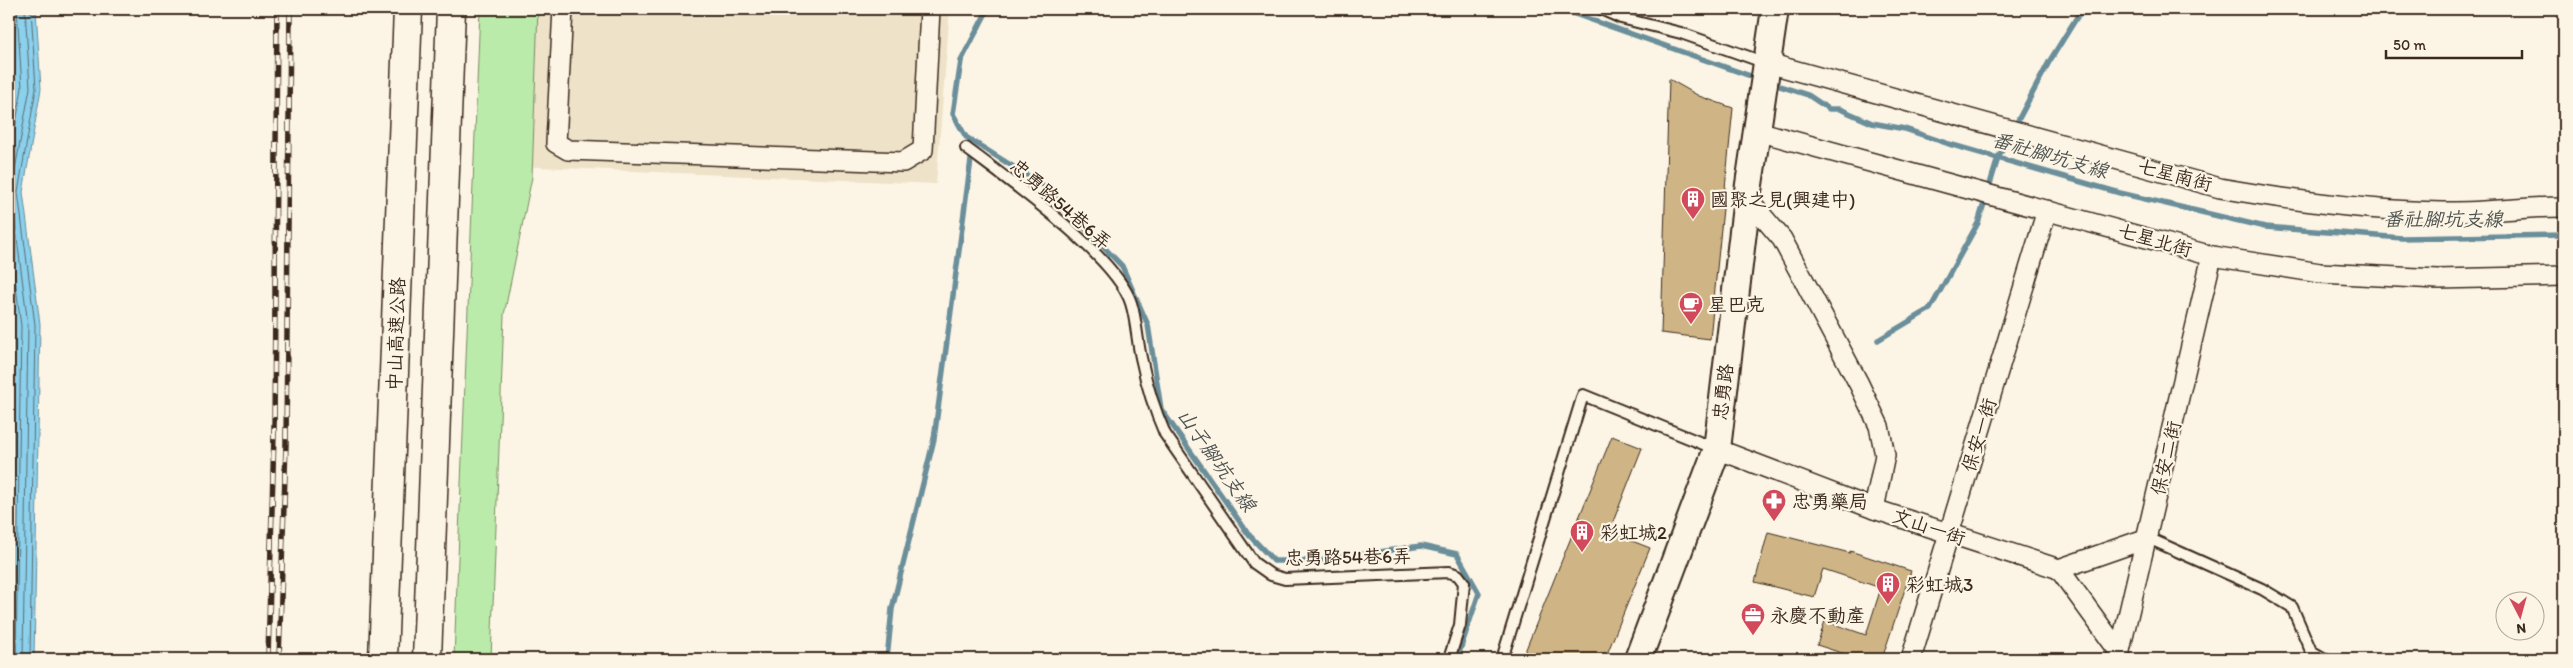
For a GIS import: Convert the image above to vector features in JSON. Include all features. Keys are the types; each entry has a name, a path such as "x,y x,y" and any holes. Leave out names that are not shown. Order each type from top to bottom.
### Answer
{"highway":[{"name":"中山高速公路","path":"382,659 408,9"},
{"path":"428,659 451,9"}],"main road":[{"path":"1766,69 1775,9"},
{"name":"忠勇路","path":"1638,659 1717,449 1747,198 1766,69"}],"street":[{"path":"563,9 556,143 568,150 903,162 923,150 930,9"},
{"name":"七星南街","path":"1766,69 2220,188 2276,198 2361,209 2445,212 2564,207"},
{"name":"七星北街","path":"1758,122 2047,210 2212,256 2330,273 2438,279 2564,276"},
{"path":"1747,198 1782,239 1859,384 1879,426 1885,455 1874,508"},
{"name":"保安一街","path":"1911,659 2047,210"},
{"name":"保安二街","path":"2119,656 2148,538 2212,256"},
{"name":"文山一街","path":"1717,449 1874,508 2059,570"},
{"path":"2119,656 2059,570 2148,538"}],"lane":[{"path":"1601,9 1622,18 1681,33 1766,69"},
{"name":"忠勇路54巷6弄","path":"966,148 1071,231 1110,269 1130,301 1141,361 1155,410 1165,434 1254,563 1271,575 1284,579 1449,572 1458,575 1464,583 1460,625 1450,659"},
{"path":"1502,659 1583,395 1717,449"},
{"path":"2148,538 2262,589 2292,606 2311,651 2325,659"}],"shaded area":[{"path":"518,9 950,9 936,184 516,166"}],"green space":[{"path":"480,9 538,9 532,177 504,315 491,659 454,659"}],"water":[{"path":"9,9 36,9 41,89 23,192 40,324 34,659 9,659"}],"building":[{"name":"國聚之見(興建中)","path":"1669,79 1699,96 1733,108 1710,339 1661,333"},
{"path":"1612,436 1642,448 1609,532 1650,548 1605,659 1522,659"},
{"path":"1768,532 1850,553 1850,551 1911,571 1882,659 1860,659 1817,645 1825,621 1866,635 1881,588 1823,569 1814,597 1755,582"}],"waterway":[{"name":"山子腳坑支線","path":"988,9 961,61 953,114 966,137 1044,186 1122,266 1148,325 1161,409 1249,535 1274,561 1316,561 1421,546 1457,554 1479,593 1457,659"},
{"name":"番社腳坑支線","path":"1546,9 1572,13 1759,79"},
{"path":"1878,340 1930,309 1978,223 1998,158 2049,62 2082,9"},
{"name":"番社腳坑支線","path":"1770,83 1808,95 1829,109 1840,109 1872,123 1905,129 1949,144 2120,193 2265,227 2402,238 2564,235"},
{"path":"887,659 892,609 934,439 972,152"}],"railway":[{"path":"268,659 274,434 277,9"},
{"path":"279,659 286,444 290,9"}],"place":[{"name":"國聚之見(興建中)","path":"1693,220"},
{"name":"星巴克","path":"1691,325"},
{"name":"忠勇藥局","path":"1774,522"},
{"name":"彩虹城2","path":"1582,553"},
{"name":"彩虹城3","path":"1888,605"},
{"name":"永慶不動產","path":"1753,636"}]}
